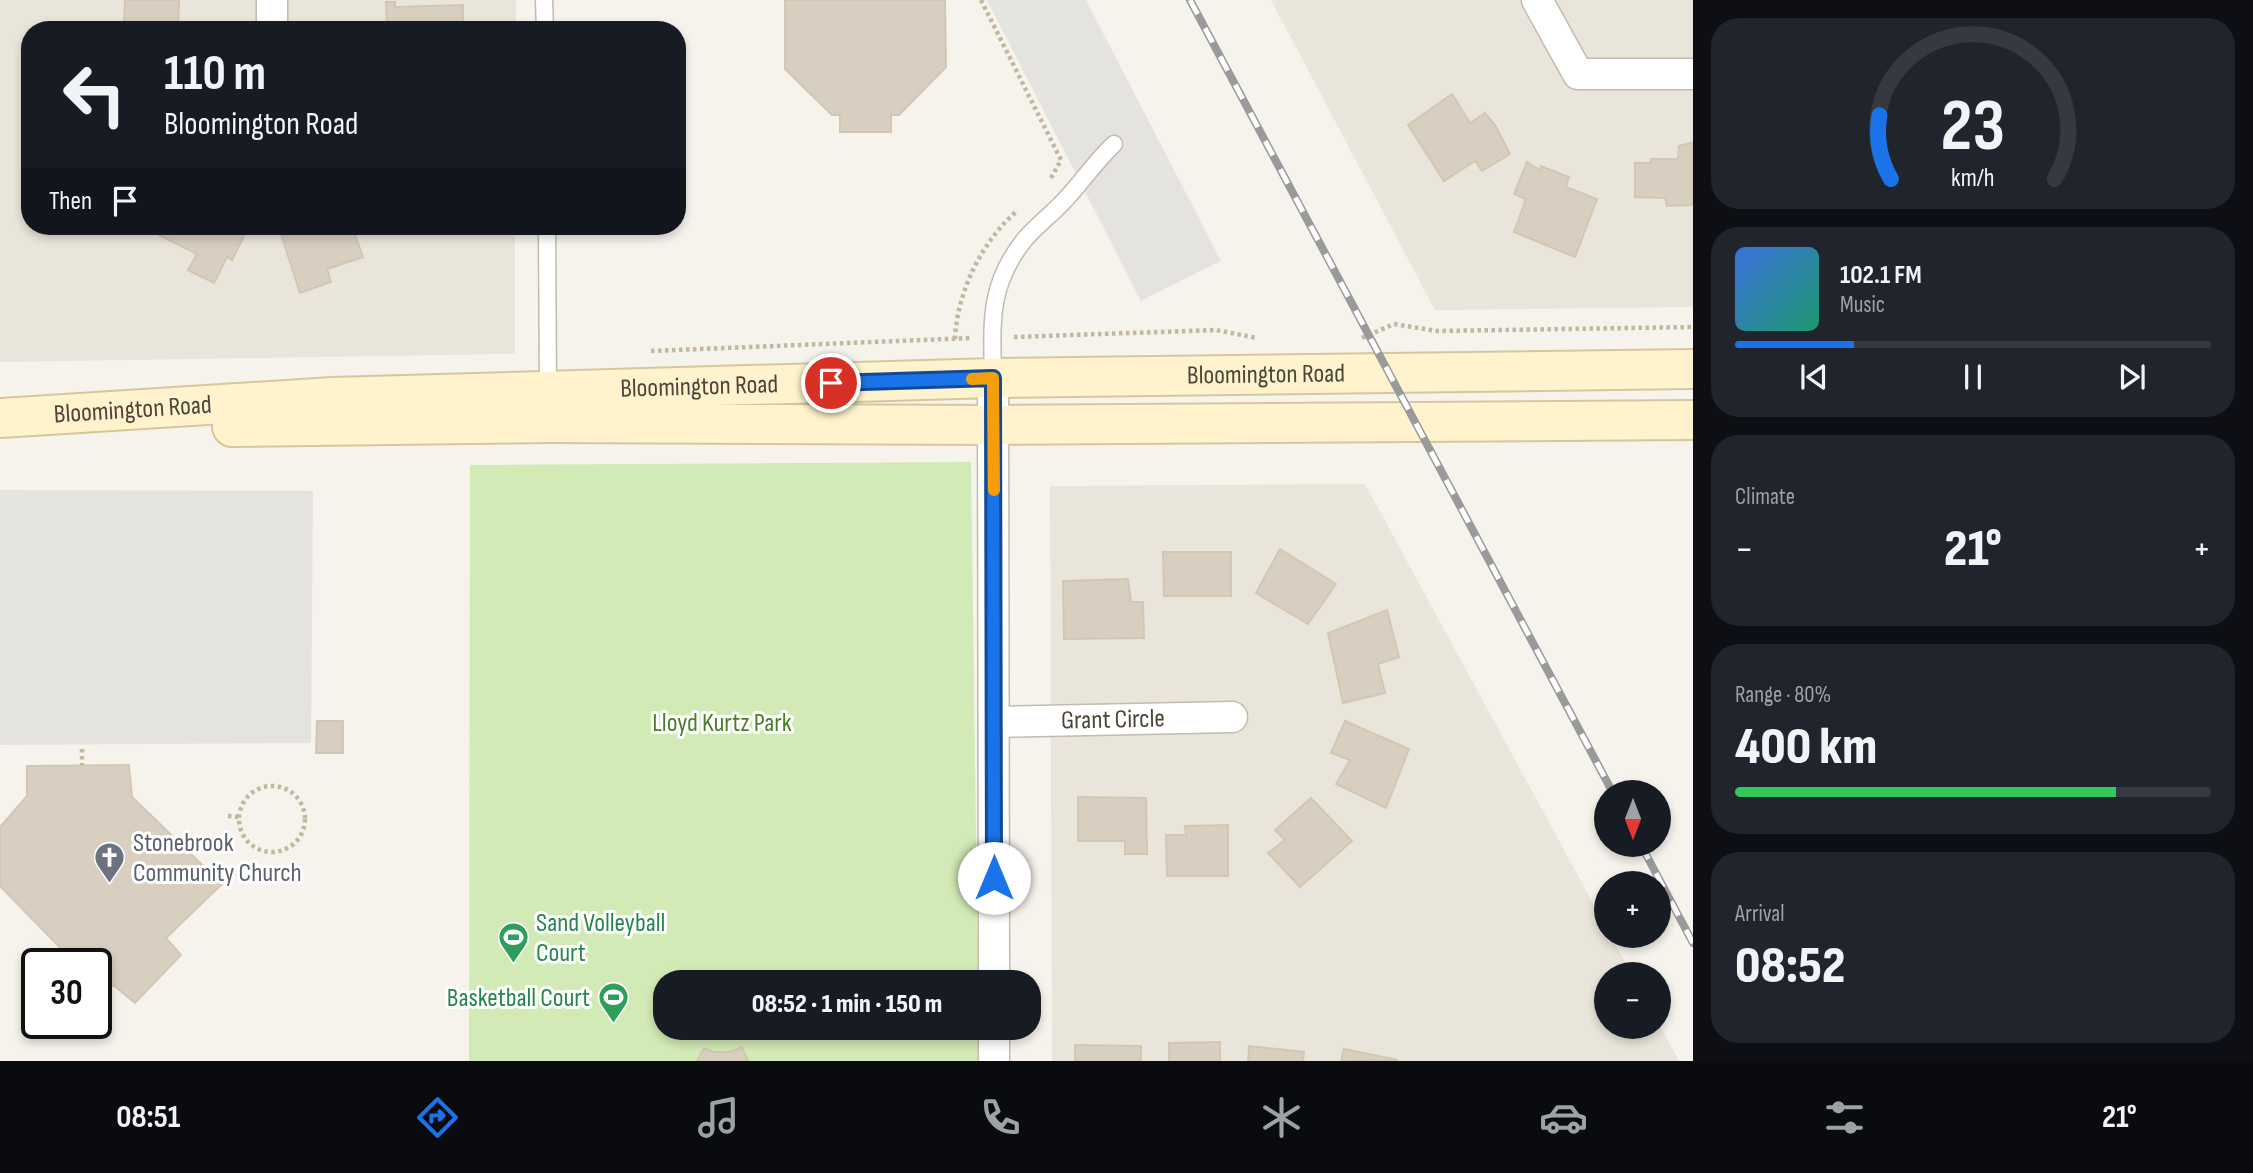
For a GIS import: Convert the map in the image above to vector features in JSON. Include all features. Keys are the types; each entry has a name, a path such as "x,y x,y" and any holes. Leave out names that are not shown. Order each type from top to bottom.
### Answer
{"street":[{"path":"272,0 272,21"},
{"path":"1537,0 1578,74 1693,74"},
{"name":"Bloomington Road","path":"0,418 333,397 993,378 1693,369"},
{"path":"993,378 994,970"},
{"name":"Bloomington Road","path":"0,427 333,427 550,423 994,425 1693,420"},
{"name":"Grant Circle","path":"994,722 1232,716"},
{"path":"995,1040 995,1061"}],"lane":[{"path":"544,0 545,21"},
{"path":"993,378 994,309 996,291 1004,270 1025,240 1063,203 1095,161 1114,144"},
{"path":"547,235 548,392"}],"path":[{"path":"981,0 1061,160 1049,182"},
{"path":"955,339 960,303 976,265 1004,223 1020,208"},
{"path":"82,749 82,765"},
{"path":"267,786 279,786 288,790 296,796 305,814 301,834 286,848 276,851 264,851 246,838 239,817 248,796 267,786"},
{"path":"228,816 239,817"}],"shaded area":[{"path":"0,0 516,0 516,21 21,21 21,235 515,235 515,354 0,362"},
{"path":"987,0 1086,0 1221,261 1141,301"},
{"path":"1271,0 1693,0 1693,307 1435,310"},
{"path":"1365,484 1594,905 1594,948 1617,948 1625,962 1594,962 1594,1039 1667,1039 1679,1061 1052,1061 1050,486"},
{"path":"0,490 313,491 311,743 0,745"}],"green space":[{"name":"Lloyd Kurtz Park","path":"971,462 978,970 653,970 653,1040 979,1040 980,1061 469,1061 470,465"}],"building":[{"path":"125,0 179,0 178,21 124,21"},
{"path":"785,0 945,0 946,67 899,115 891,115 891,132 840,132 840,115 832,115 785,69"},
{"path":"386,2 395,2 395,7 463,5 463,21 387,21"},
{"path":"1452,94 1470,123 1485,113 1495,125 1510,154 1482,171 1475,161 1444,181 1408,125"},
{"path":"1693,142 1693,205 1667,206 1665,198 1635,197 1635,163 1651,163 1651,159 1678,159 1679,146"},
{"path":"1527,162 1540,170 1541,166 1569,177 1566,187 1597,199 1575,257 1514,232 1526,199 1514,194"},
{"path":"159,235 244,235 232,260 227,257 214,283 188,270 197,254"},
{"path":"281,235 355,235 363,257 327,269 331,282 300,293"},
{"path":"1280,549 1336,584 1308,624 1256,593"},
{"path":"1163,552 1231,552 1231,596 1164,596"},
{"path":"1128,579 1131,602 1143,602 1144,638 1064,639 1063,581"},
{"path":"1387,610 1399,657 1378,664 1385,693 1343,703 1328,633"},
{"path":"317,721 343,721 343,753 316,753"},
{"path":"1345,721 1409,749 1386,808 1336,784 1350,760 1331,753"},
{"name":"Stonebrook Community Church","path":"129,765 132,797 222,884 166,938 181,955 135,1003 112,986 112,948 60,948 0,886 0,827 27,796 27,766"},
{"path":"1078,797 1146,798 1147,854 1125,854 1125,841 1078,841"},
{"path":"1311,798 1352,841 1300,887 1268,853 1285,840 1275,830"},
{"path":"1228,825 1228,876 1167,876 1166,835 1186,835 1185,826"},
{"path":"1220,1042 1220,1061 1169,1061 1169,1043"},
{"path":"1075,1045 1141,1046 1141,1061 1075,1061"},
{"path":"1249,1046 1304,1052 1303,1061 1248,1061"},
{"path":"742,1047 748,1061 697,1061 704,1048 713,1052 729,1052"},
{"path":"1344,1049 1398,1060 1341,1061"}],"railway":[{"path":"1190,0 1606,780"},
{"path":"1648,858 1693,943"}],"slow traffic":[{"path":"972,379 993,378 994,490"}],"place":[{"name":"Stonebrook Community Church","path":"110,885"},
{"name":"Sand Volleyball Court","path":"513,965"},
{"name":"Basketball Court","path":"613,1025"}],"route":[{"path":"831,383 993,378 994,878"}]}
